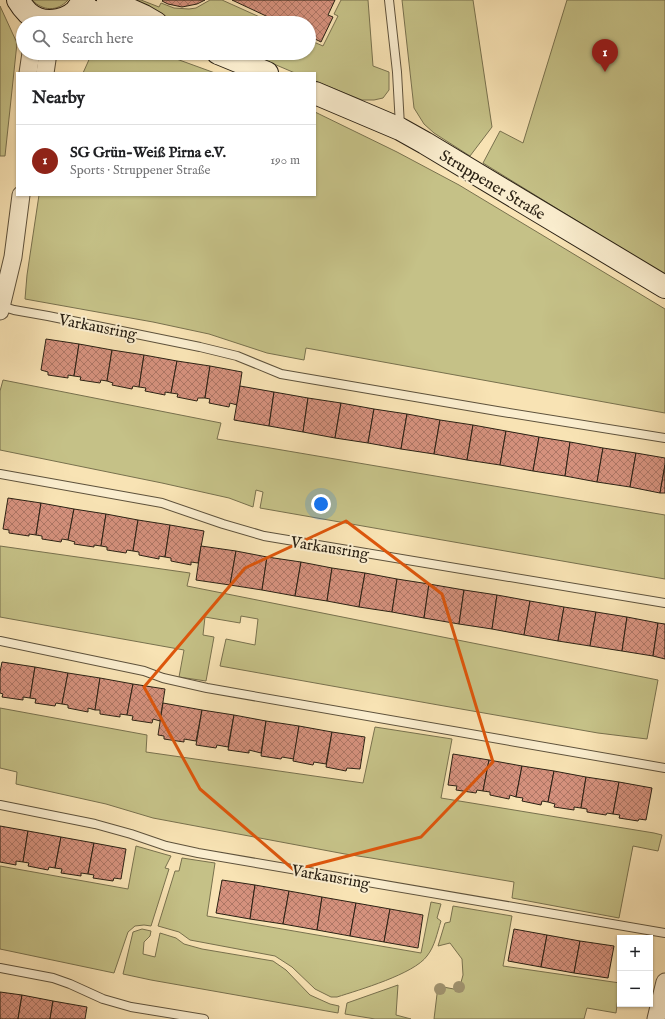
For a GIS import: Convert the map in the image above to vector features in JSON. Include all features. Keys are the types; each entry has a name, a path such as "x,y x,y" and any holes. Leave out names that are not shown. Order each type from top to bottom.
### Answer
{"main road":[{"path":"18,0 23,8 34,16"},
{"path":"108,0 144,16"},
{"path":"69,16 81,4 108,16"},
{"path":"235,60 265,72"},
{"name":"Struppener Straße","path":"316,93 400,129 665,287"}],"street":[{"path":"28,72 30,60"},
{"path":"45,72 47,60"},
{"name":"Varkausring","path":"1,309 13,256 21,196"},
{"path":"656,1019 665,982"}],"lane":[{"path":"389,0 397,72 400,129"},
{"name":"Varkausring","path":"1,309 56,317 200,347 237,356 281,374 665,438"},
{"name":"Varkausring","path":"0,474 162,504 264,536 665,603"},
{"path":"0,641 144,671 163,678 207,688 665,768"},
{"name":"Varkausring","path":"0,805 95,824 166,846 198,853 665,933"},
{"path":"0,968 53,978 103,999 131,1006 204,1019"}],"highlighted area":[{"path":"346,521 442,594 493,762 421,837 294,870 200,789 144,687 245,568"}],"shaded area":[{"path":"32,0 68,0 59,7 50,9 36,4"},
{"path":"122,0 141,0 159,7 161,3 174,8 189,9 196,8 210,0 222,0 257,16 160,16"},
{"path":"341,0 368,0 373,66 389,72 389,90 383,98 362,100 316,81 316,72 293,72 264,60 316,60 316,43 323,46 338,16 334,14"},
{"path":"402,0 473,0 492,127 470,156 434,133 424,124 414,108"},
{"path":"567,0 665,0 665,275 483,163 500,131 523,143"},
{"path":"0,6 16,41 16,52 5,156 0,156"},
{"path":"89,60 179,60 212,72 83,72"},
{"path":"316,112 397,152 459,185 665,309 665,413 306,348 304,360 267,353 209,334 153,322 25,299 27,275 39,196 316,196"},
{"path":"3,380 221,423 217,439 665,515 665,579 260,508 263,492 256,490 253,507 229,498 0,450 0,391"},
{"path":"0,546 190,573 187,586 658,680 647,739 598,733 220,666 226,639 255,645 258,619 241,616 240,623 205,617 203,635 214,637 206,681 179,677 184,650 0,617"},
{"path":"0,708 147,735 146,752 363,783 375,727 452,739 441,798 662,835 658,851 633,846 619,918 512,898 514,882 345,854 153,818 106,804 16,784 17,772 0,768"},
{"path":"136,846 171,856 165,868 169,869 151,926 135,926 128,932 114,973 0,949 0,866 128,889"},
{"path":"182,858 215,863 207,916 421,953 431,902 441,904 437,918 441,921 436,939 427,956 411,969 385,981 337,997 331,997 315,989 292,967 275,956 190,940 179,932 158,926 175,871 179,871"},
{"path":"453,906 512,916 503,966 617,983 616,1013 587,1008 584,1019 434,1019 438,986 459,990 463,975 462,959 450,943 438,946 445,923 450,922"},
{"path":"142,929 151,931 150,936 144,942 143,954 155,957 160,933 176,938 184,944 202,949 273,961 286,970 310,995 330,1004 339,1006 338,1013 123,974 133,932"},
{"path":"398,985 396,1015 411,1019 375,1019 345,1014 347,1003"}],"building":[{"path":"205,0 197,4 182,7 168,4 162,1"},
{"path":"232,0 335,0 328,15 333,17 321,42 316,40 316,16 266,16"},
{"path":"46,339 79,344 74,376 68,375 68,378 48,375 48,372 41,370"},
{"path":"79,344 112,350 107,381 101,380 100,383 80,380 81,377 74,376"},
{"path":"112,350 144,355 139,387 133,386 132,389 112,385 113,383 107,381"},
{"path":"144,355 177,361 171,393 165,392 165,395 145,391 146,388 139,387"},
{"path":"177,361 210,366 205,398 198,398 197,401 177,397 178,394 171,393"},
{"path":"210,366 242,372 237,405 230,403 229,407 209,403 210,399 205,398"},
{"path":"240,386 274,392 269,426 234,420"},
{"path":"274,392 308,398 303,432 269,426"},
{"path":"308,398 341,403 335,438 303,432"},
{"path":"341,403 374,409 368,443 335,438"},
{"path":"374,409 407,414 401,449 368,443"},
{"path":"407,414 440,420 434,454 401,449"},
{"path":"440,420 473,425 467,460 434,454"},
{"path":"473,425 506,431 500,465 467,460"},
{"path":"506,431 539,437 533,471 500,465"},
{"path":"539,437 570,442 565,476 533,471"},
{"path":"570,442 603,448 597,482 565,476"},
{"path":"603,448 636,453 630,487 597,482"},
{"path":"636,453 665,458 660,493 630,487"},
{"path":"665,465 665,493 660,493"},
{"path":"8,498 41,503 36,535 29,534 29,536 9,533 9,530 3,529"},
{"path":"41,503 74,509 68,540 62,539 61,542 42,539 42,536 36,535"},
{"path":"74,509 106,514 101,546 94,545 94,547 74,544 75,542 68,540"},
{"path":"106,514 138,520 133,551 127,550 126,553 107,550 107,547 101,546"},
{"path":"138,520 170,525 165,557 159,556 159,559 139,555 139,552 133,551"},
{"path":"170,525 204,531 198,563 191,562 191,565 171,561 171,558 165,557"},
{"path":"201,546 236,551 230,585 196,580"},
{"path":"236,551 267,557 262,590 230,585"},
{"path":"267,557 301,562 295,596 262,590"},
{"path":"301,562 332,568 327,601 295,596"},
{"path":"332,568 365,573 359,607 327,601"},
{"path":"365,573 397,579 392,612 359,607"},
{"path":"397,579 429,584 424,618 392,612"},
{"path":"429,584 464,590 459,624 424,618"},
{"path":"464,590 497,595 492,629 459,624"},
{"path":"497,595 530,601 524,635 492,629"},
{"path":"530,601 564,607 558,641 524,635"},
{"path":"564,607 596,612 590,646 558,641"},
{"path":"596,612 627,617 622,651 590,646"},
{"path":"627,617 658,623 653,656 622,651"},
{"path":"658,623 665,624 665,659 653,656"},
{"path":"2,662 35,667 30,698 23,697 23,700 2,697 3,694 0,693 0,672"},
{"path":"35,667 68,673 62,704 56,703 55,706 35,703 36,699 30,698"},
{"path":"68,673 100,678 95,710 88,708 88,712 68,708 68,705 62,704"},
{"path":"100,678 133,684 127,715 120,714 120,717 100,714 100,710 95,710"},
{"path":"133,684 165,689 160,721 153,719 152,723 132,720 133,716 127,715"},
{"path":"163,703 202,710 196,741 184,739 184,742 164,739 164,736 158,735"},
{"path":"202,710 234,715 228,747 217,745 216,748 196,745"},
{"path":"234,715 266,721 261,753 249,750 249,753 228,750"},
{"path":"266,721 299,726 294,759 261,756"},
{"path":"299,726 332,732 326,764 314,762 313,765 293,761"},
{"path":"332,732 365,737 360,769 347,768 346,771 326,767"},
{"path":"453,754 489,760 483,791 477,790 476,793 456,790 457,786 448,785"},
{"path":"489,760 522,766 516,797 510,795 509,799 490,795 490,792 483,791"},
{"path":"522,766 554,771 548,802 542,801 541,805 522,801 523,798 516,797"},
{"path":"554,771 586,777 581,808 574,807 574,810 554,807 555,804 548,802"},
{"path":"586,777 619,782 613,814 607,813 606,815 587,812 587,809 581,808"},
{"path":"619,782 652,788 646,820 639,819 638,821 619,818 620,815 613,814"},
{"path":"0,826 28,831 23,862 16,861 16,865 0,862"},
{"path":"28,831 61,837 55,868 49,867 48,870 28,866 29,863 23,862"},
{"path":"61,837 94,843 88,874 81,873 81,876 61,873 62,869 55,868"},
{"path":"94,843 126,849 121,879 114,878 113,881 93,878 94,875 88,874"},
{"path":"222,880 255,885 250,919 216,913"},
{"path":"255,885 289,891 283,924 250,919"},
{"path":"289,891 322,897 317,930 283,924"},
{"path":"322,897 356,903 350,936 317,930"},
{"path":"356,903 390,909 384,942 350,936"},
{"path":"390,909 423,915 418,948 384,942"},
{"path":"514,929 547,935 541,967 508,961"},
{"path":"547,935 580,941 574,973 541,967"},
{"path":"580,941 614,946 608,978 574,973"},
{"path":"0,992 22,995 18,1019 0,1019"},
{"path":"22,995 53,1001 50,1019 18,1019"},
{"path":"53,1001 87,1007 85,1019 50,1019"}],"place":[{"name":"SG Grün-Weiß Pirna e.V.","path":"605,72"}]}
